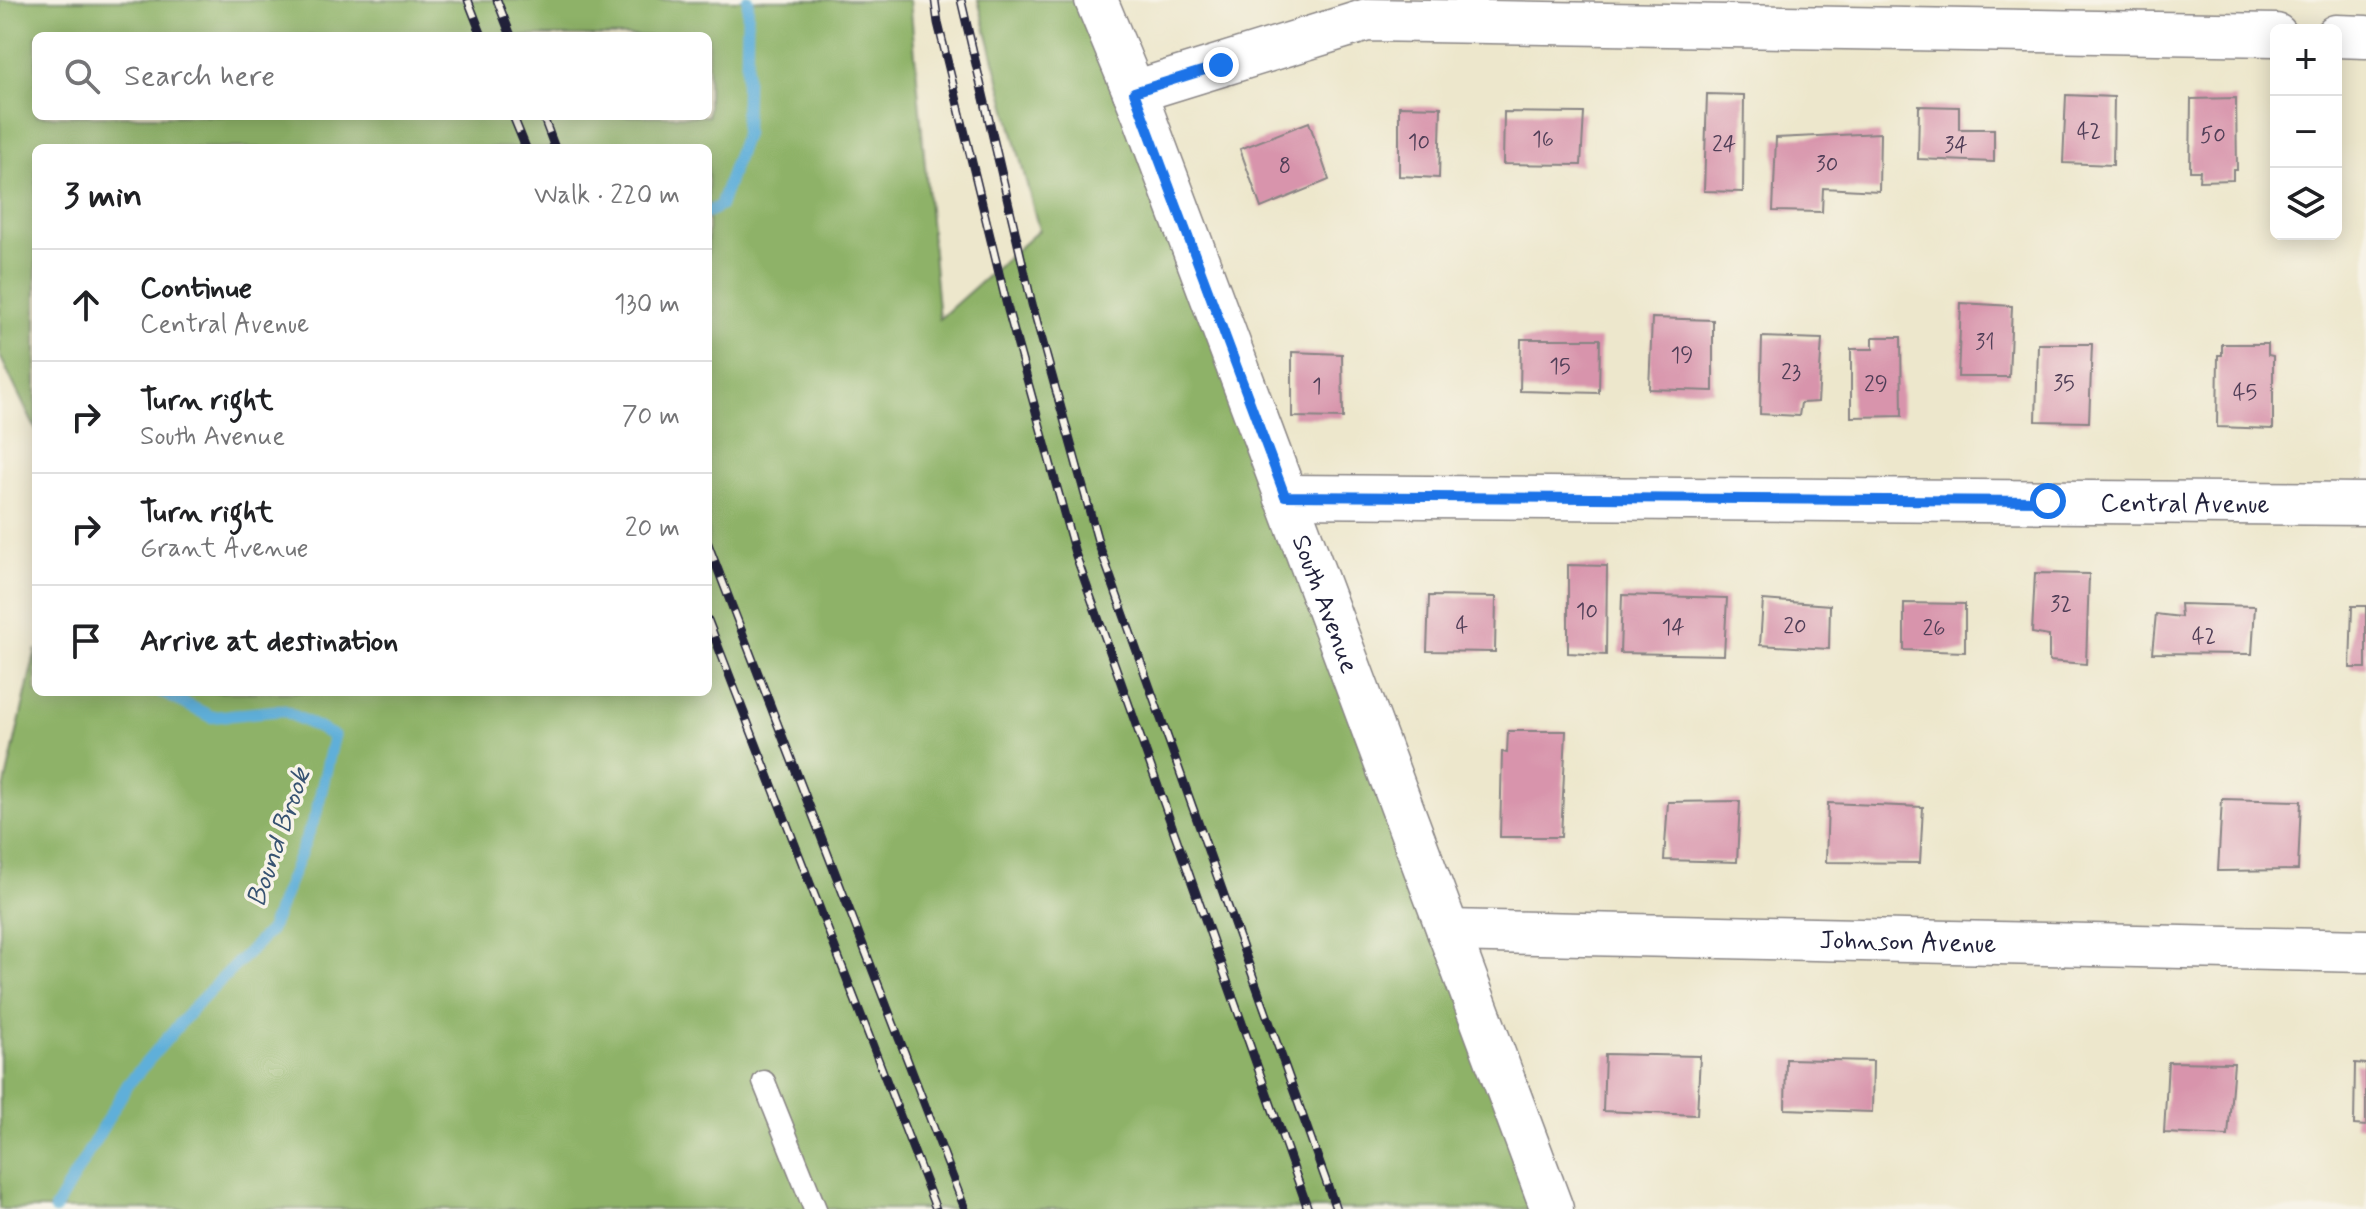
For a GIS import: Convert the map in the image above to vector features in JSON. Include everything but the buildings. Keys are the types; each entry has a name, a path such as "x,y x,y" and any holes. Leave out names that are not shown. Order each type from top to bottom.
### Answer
{"street":[{"name":"South Avenue","path":"1096,0 1134,92 1552,1209"},
{"path":"1134,92 1367,20 1441,11 2270,35"},
{"path":"2342,36 2366,37"},
{"name":"Central Avenue","path":"1285,496 2366,504"},
{"name":"Johnson Avenue","path":"1448,931 2366,951"}],"lane":[{"path":"764,1082 815,1209"}],"green space":[{"path":"0,0 910,0 939,319 1039,230 978,0 1088,0 1556,1209 0,1209 0,807 32,667 32,696 712,696 712,144 32,144 32,422 0,356"}],"waterway":[{"name":"Bound Brook","path":"712,210 720,206 745,134 748,0"},
{"name":"Bound Brook","path":"55,1209 128,1084 195,1006 270,930 316,814 334,736 283,710 212,717 169,696"}],"railway":[{"path":"468,0 480,32"},
{"path":"497,0 509,32"},
{"path":"935,0 1008,310 1075,553 1308,1209"},
{"path":"961,0 1032,304 1099,545 1336,1209"},
{"path":"515,120 524,144"},
{"path":"544,120 554,144"},
{"path":"712,554 965,1209"},
{"path":"712,630 936,1209"}],"route":[{"path":"1221,65 1134,92 1285,496 2048,501"}]}
